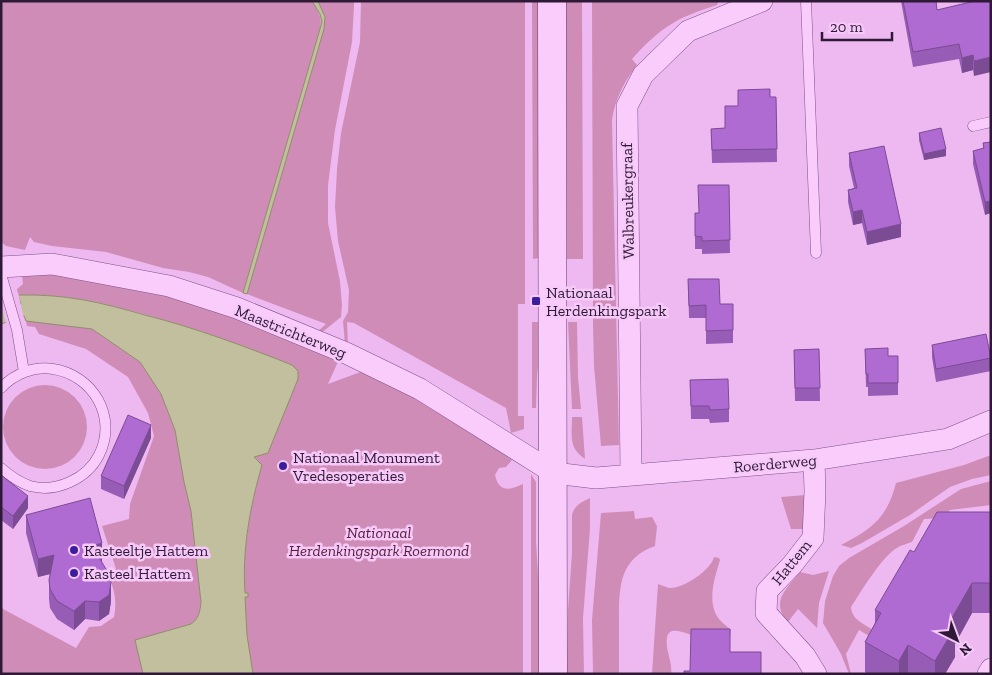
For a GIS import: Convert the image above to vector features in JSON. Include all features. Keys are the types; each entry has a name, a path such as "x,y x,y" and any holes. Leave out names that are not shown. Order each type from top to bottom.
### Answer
{"main road":[{"path":"552,1 553,674"}],"street":[{"name":"Walbreukergraaf","path":"631,474 627,106 643,75 688,31 762,1"},
{"name":"Maastrichterweg","path":"1,267 52,264 169,286 237,308 346,352 420,389 554,473"},
{"name":"Roerderweg","path":"554,473 596,478 814,460 948,439 991,421"},
{"name":"Hattem","path":"814,460 815,491 812,538 792,565 767,591 766,613 806,656 816,674"},
{"path":"988,674 991,669"}],"lane":[{"path":"806,1 816,253"},
{"path":"974,126 991,122"},
{"path":"1,274 17,330 24,372"},
{"path":"1,388 7,381 24,372 44,368 65,371 83,380 97,396 104,415 105,436 99,456 86,472 69,483 50,487 31,486 14,479 1,468"}],"green space":[{"path":"1,1 312,1 318,11 321,25 243,293 208,277 163,268 106,252 52,246 34,242 30,237 25,250 6,246 1,242"},
{"path":"318,1 354,1 352,42 335,130 328,185 328,223 340,281 341,317 320,334 317,332 326,324 247,294 324,29 325,17"},
{"path":"361,1 525,1 525,304 518,304 518,416 524,416 524,429 511,433 506,408 354,323 347,322 348,346 345,344 343,321 348,312 349,290 338,241 335,207 341,133 360,42"},
{"path":"532,1 539,1 539,258 533,259"},
{"path":"566,1 582,1 583,259 567,259"},
{"path":"592,1 719,1 717,5 690,14 670,25 642,48 632,59 637,65 624,84 615,105 612,120 619,445 601,446 594,366 593,324"},
{"name":"Nationaal Herdenkingspark Roermond","path":"32,271 144,288 225,313 336,358 338,362 328,384 363,371 448,416 512,460 506,467 499,468 495,475 499,485 502,487 509,489 523,484 523,674 253,674 247,635 245,597 248,593 245,593 244,577 248,529 262,465 254,456 268,453 292,365 166,320 114,306 68,297 18,295 17,289 23,284 22,276"},
{"path":"26,321 92,329 140,362 161,394 175,430 191,511 201,605 200,612 191,624 136,640 143,674 1,674 1,604 3,609 76,648 89,627 101,626 114,617 115,596 108,576 116,569 102,526 129,519 130,504 154,436 148,413 128,377 86,349 39,334 35,327 27,326"},
{"path":"532,322 542,322 536,408 532,408"},
{"path":"568,322 577,322 578,377 581,409 572,409"},
{"path":"45,385 61,388 80,404 84,411 87,427 84,443 68,462 61,466 45,469 29,466 10,450 6,443 3,427 6,411 22,392 29,388"},
{"path":"572,417 582,417 585,459 573,446"},
{"path":"991,455 991,475 950,487 910,515 862,543 851,548 841,545 870,528 877,521 888,505 896,483 964,465"},
{"path":"531,474 536,482 540,674 531,674"},
{"path":"991,481 991,505 950,510 946,518 924,519 912,542 900,546 891,552 872,575 851,607 853,615 873,630 869,636 859,630 846,654 851,674 849,674 841,654 823,623 825,601 833,576 839,566 961,489"},
{"path":"806,495 804,529 791,529 781,497"},
{"path":"590,498 590,529 583,618 584,674 567,674 572,515 578,505"},
{"path":"634,511 635,519 652,517 657,526 655,546 634,559 627,567 623,577 619,598 619,674 593,674 592,620 601,513"},
{"path":"714,557 720,560 713,590 713,605 719,619 731,630 730,637 702,638 672,631 667,638 671,674 652,674 658,584 669,588 689,582 708,567"},
{"path":"829,571 819,603 817,628 798,609 788,622 780,608 780,602 785,590 800,572 813,575"}],"shaded area":[{"path":"312,1 318,1 325,17 324,29 247,294 243,293 322,22 320,14"},
{"path":"18,295 68,297 128,310 238,344 292,365 298,371 298,379 268,453 254,457 262,465 248,528 244,577 245,593 248,593 248,597 245,597 247,635 253,674 143,674 135,640 191,624 200,612 201,605 191,511 175,430 161,394 140,362 92,329 26,321 24,316 1,324 1,309 21,304"}],"pier":[{"path":"18,292 25,323 23,319 6,324 2,307 18,302 16,295"}],"building":[{"path":"903,1 936,1 937,10 975,1 991,1 991,57 974,61 973,55 962,58 959,44 913,52"},
{"path":"770,89 770,97 776,97 777,149 712,150 711,129 725,128 725,106 738,106 738,90"},
{"path":"941,128 946,149 924,154 919,133"},
{"path":"991,142 991,201 985,202 973,151 984,148 983,143"},
{"path":"884,146 901,224 867,232 862,210 853,212 848,190 857,188 849,153"},
{"path":"698,185 729,185 730,240 702,241 702,237 695,236 695,213 699,213"},
{"path":"688,279 719,279 720,304 733,304 733,330 706,331 706,305 689,306"},
{"path":"986,334 991,358 936,369 932,345"},
{"path":"888,348 888,356 898,356 898,383 868,383 865,349"},
{"path":"819,349 820,388 795,388 794,350"},
{"path":"728,379 729,409 710,410 709,406 691,406 690,380"},
{"path":"128,415 151,425 124,486 101,476"},
{"path":"1,475 28,496 13,516 1,507"},
{"name":"Kasteel Hattem","path":"90,498 102,543 92,546 109,574 111,582 109,595 99,602 85,601 74,611 57,601 50,589 49,580 54,555 38,559 26,515"},
{"path":"937,512 991,512 991,583 972,583 949,623 955,627 935,661 908,645 899,661 865,642 881,613 875,610 910,550 914,552"},
{"path":"691,629 730,629 730,652 761,652 761,674 684,674 684,671 690,671"}],"place":[{"name":"Nationaal Herdenkingspark","path":"536,301"},
{"name":"Nationaal Monument Vredesoperaties","path":"283,466"},
{"name":"Kasteeltje Hattem","path":"74,550"},
{"name":"Kasteel Hattem","path":"74,573"}]}
